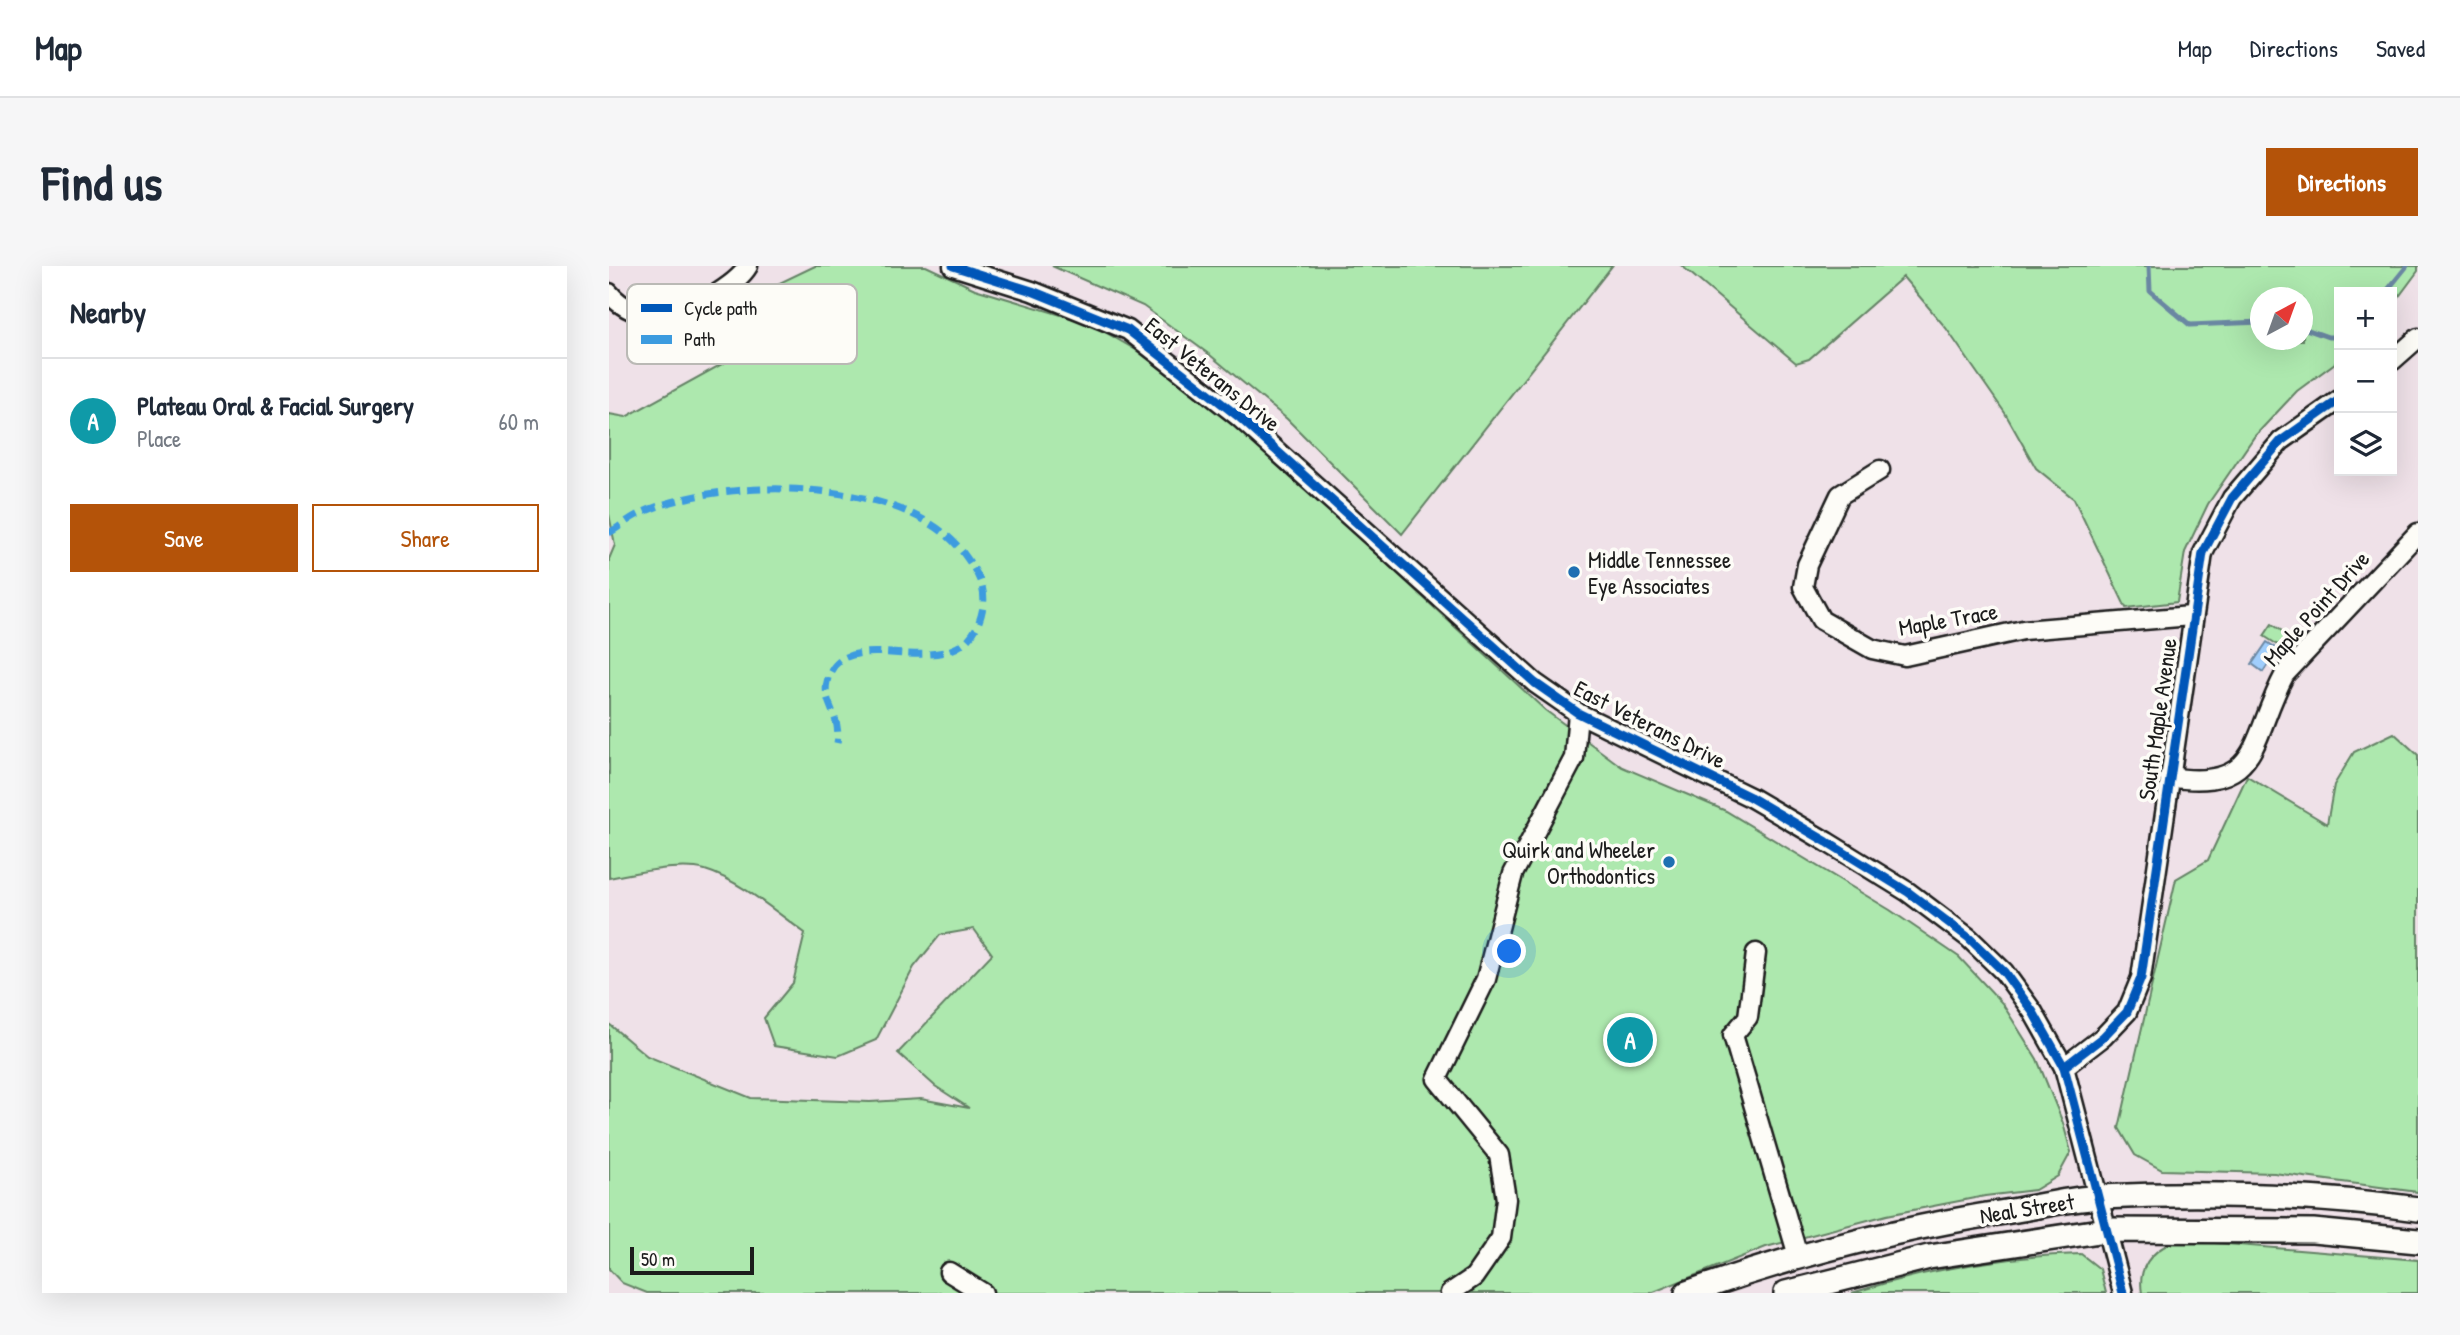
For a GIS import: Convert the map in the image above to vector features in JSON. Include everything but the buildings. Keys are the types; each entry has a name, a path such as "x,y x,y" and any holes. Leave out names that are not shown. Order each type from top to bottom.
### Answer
{"main road":[{"name":"Neal Street","path":"1687,1293 1847,1241 1952,1220 2098,1197 2300,1198 2418,1209"},
{"name":"Neal Street","path":"1786,1293 1929,1257 2106,1230 2313,1231 2418,1241"}],"street":[{"path":"731,284 742,277 748,266"},
{"name":"East Veterans Drive","path":"953,266 1045,295 1128,330 1239,417 1535,683 1578,713 1750,797 1908,892 1969,938 2004,972 2033,1012 2064,1067 2098,1197"},
{"path":"609,293 627,306"},
{"path":"2397,357 2418,338"},
{"name":"South Maple Avenue","path":"2064,1067 2103,1037 2127,1012 2140,978 2191,616 2203,553 2232,498 2281,441 2334,404"},
{"name":"Maple Trace","path":"1879,470 1840,495 1807,565 1803,587 1821,620 1872,649 1905,656 2023,631 2191,616"},
{"name":"Maple Point Drive","path":"2169,777 2199,782 2219,779 2241,767 2255,749 2273,696 2285,674 2418,533"},
{"path":"1450,1293 1474,1277 1501,1238 1506,1199 1499,1155 1437,1079 1486,979 1513,874 1574,758 1578,713"},
{"path":"1756,953 1748,1017 1733,1035 1798,1255"},
{"path":"2098,1197 2123,1293"},
{"path":"949,1272 983,1293"}],"green space":[{"path":"815,266 926,266 975,289 1091,324 1136,350 1211,407 1293,477 1545,710 1622,767 1726,811 1890,910 1959,957 2002,1003 2037,1059 2063,1123 2071,1152 2058,1176 2035,1190 1985,1196 1887,1215 1766,1247 1651,1293 647,1293 622,1283 609,1269 609,1024 647,1056 751,1098 870,1102 921,1099 969,1108 935,1086 898,1053 992,954 974,929 940,935 914,967 876,1040 838,1056 774,1046 764,1018 793,983 805,933 744,889 705,870 670,868 609,878 609,559 615,545 609,514 609,414 626,417 722,364 857,364 857,284 777,284"},
{"path":"1052,266 1612,266 1402,534 1287,419 1210,355 1143,306"},
{"path":"1682,266 2418,266 2418,271 2397,299 2397,287 2334,287 2334,364 2297,391 2254,437 2208,504 2185,552 2177,602 2126,608 2074,499 2036,468 2005,413 1946,328 1903,277 1809,359 1796,363"},
{"path":"2272,624 2289,636 2281,647 2264,636"},
{"path":"2394,733 2418,755 2418,1192 2274,1173 2162,1170 2135,1155 2119,1128 2176,879 2208,860 2247,776 2327,824 2334,785 2354,752"},
{"path":"2178,1240 2418,1260 2418,1293 2142,1293 2142,1274 2149,1259"},
{"path":"2081,1254 2100,1269 2106,1293 1852,1293 1908,1277 1965,1266"}],"water":[{"path":"2267,642 2278,649 2263,672 2252,664"}],"waterway":[{"path":"2149,266 2150,291 2190,325 2250,322"},
{"path":"2390,287 2407,266"},
{"path":"2313,332 2334,337"}],"marked path":[{"path":"609,533 635,516 670,503 712,494 759,489 808,490 856,496 900,509 937,528 964,554 982,585 983,607 972,635 954,649 930,654 856,654 838,663 827,682 826,690 837,725 837,743"}],"cycle path":[{"path":"953,266 1032,291 1128,330 1239,417 1535,683 1578,713 1750,797 1827,842 1908,892 1969,938 2004,972 2033,1012 2064,1067 2123,1293"},
{"path":"2064,1067 2103,1037 2127,1012 2141,978 2203,553 2232,498 2281,441 2334,404"}],"place":[{"name":"Middle Tennessee Eye Associates","path":"1574,572"},
{"name":"Quirk and Wheeler Orthodontics","path":"1669,862"},
{"name":"Plateau Oral & Facial Surgery","path":"1630,1040"}]}
